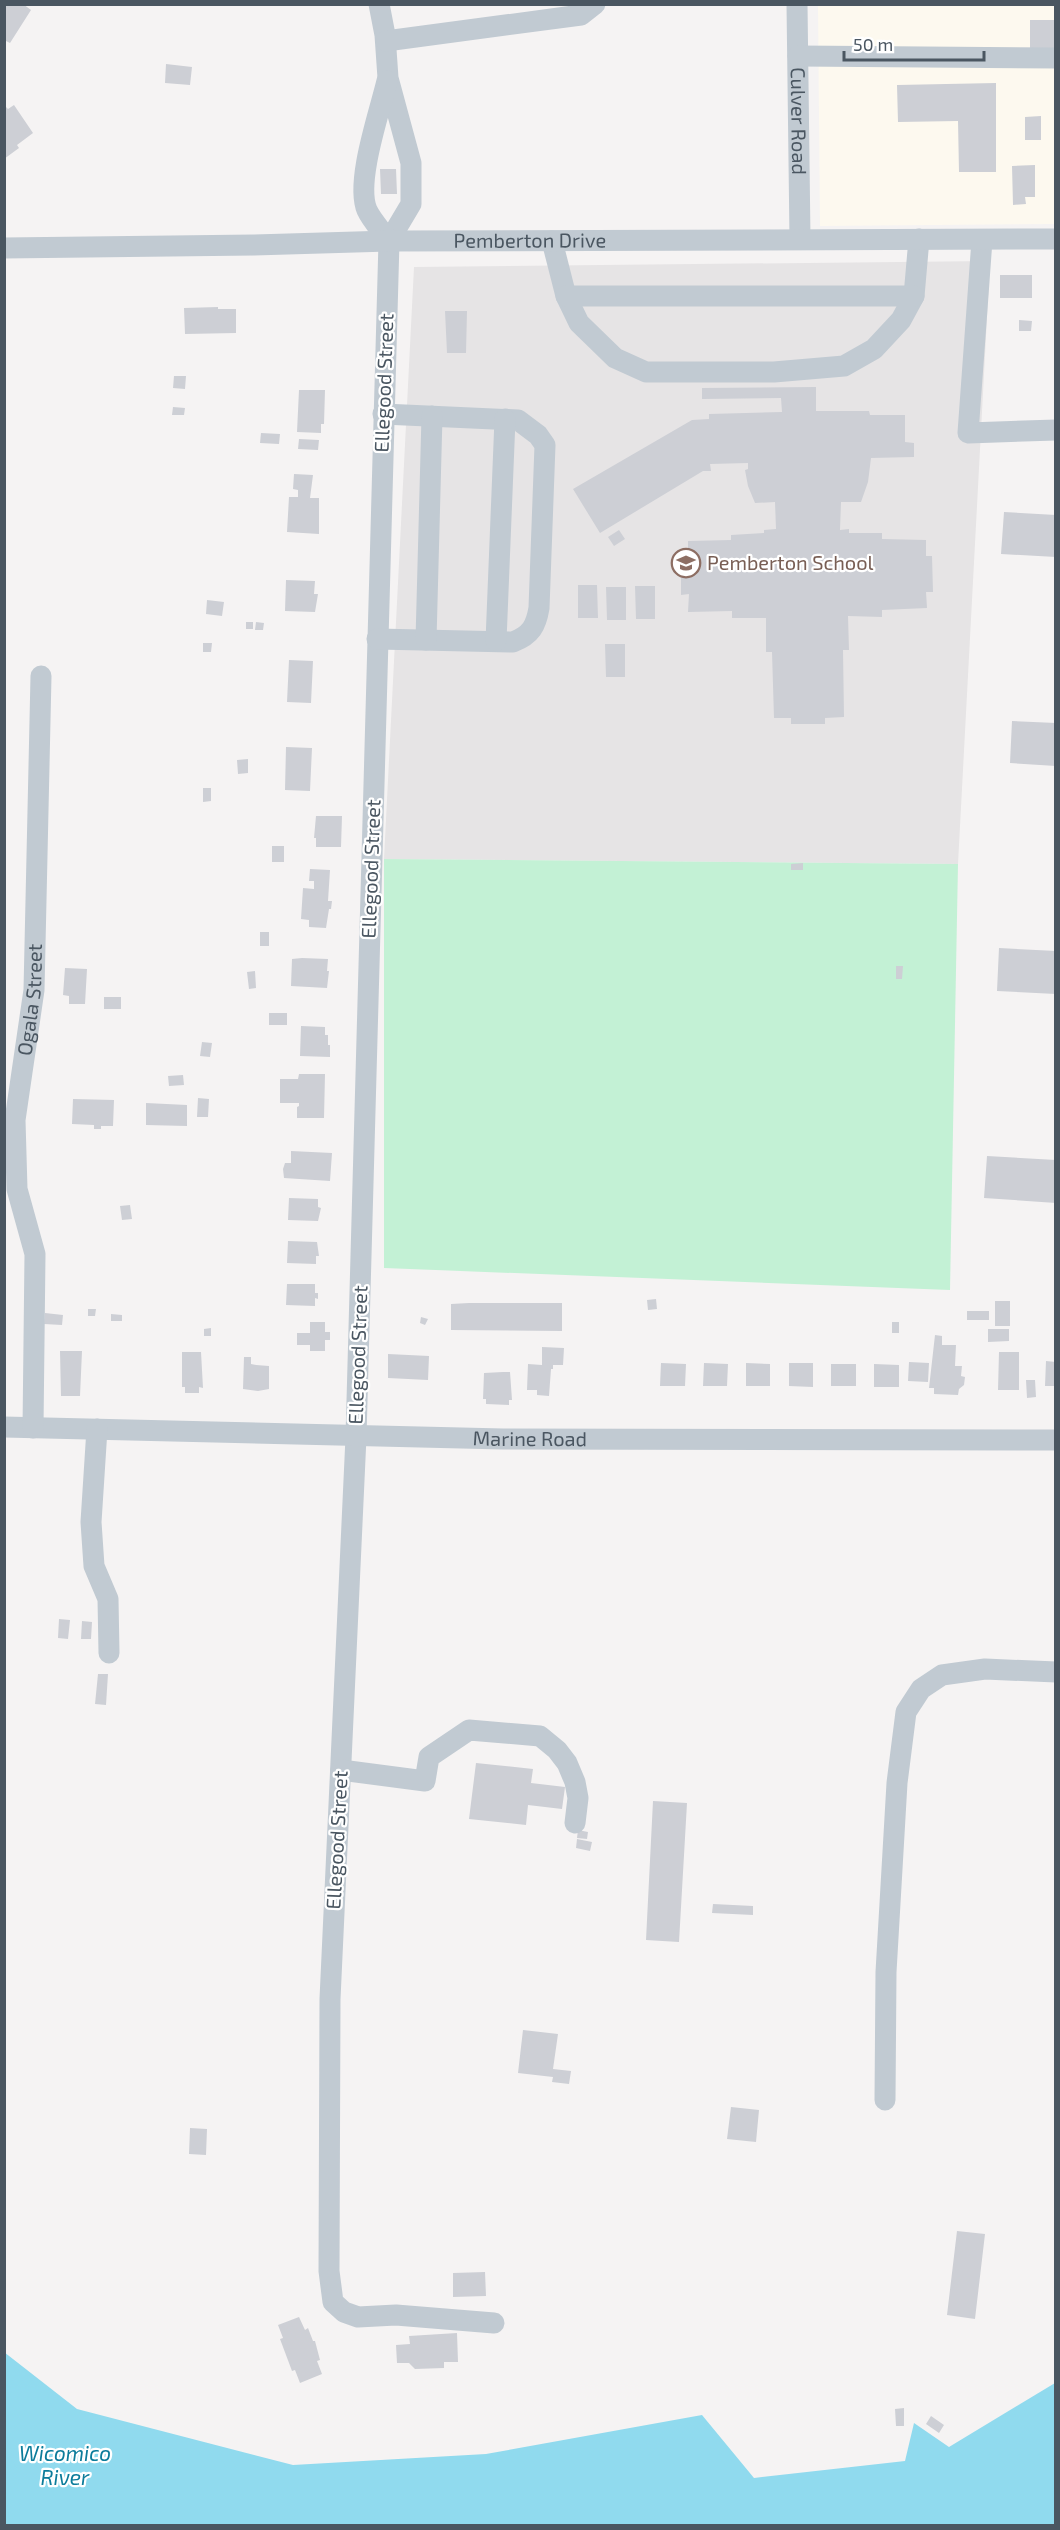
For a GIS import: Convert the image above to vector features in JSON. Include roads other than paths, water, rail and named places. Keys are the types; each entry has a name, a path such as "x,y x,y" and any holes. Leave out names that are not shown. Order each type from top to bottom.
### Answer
{"street":[{"path":"379,4 386,41 388,78 412,176 411,204 389,241 366,209 365,185 368,152 388,78"},
{"path":"386,41 581,15 595,4"},
{"name":"Culver Road","path":"797,4 800,239"},
{"path":"798,56 1056,58"},
{"path":"552,241 566,296 579,323 615,358 646,372 774,372 844,366 874,349 901,320 914,296 919,239"},
{"name":"Pemberton Drive","path":"4,248 389,241 1056,239"},
{"path":"982,240 968,433 1056,430"},
{"name":"Ellegood Street","path":"389,241 356,1437 330,1999 329,2271 333,2302 344,2312 358,2317 396,2315 494,2323"},
{"path":"566,296 914,296"},
{"path":"377,639 513,642 531,632 537,622 539,608 545,445 528,425 518,420 383,414"},
{"path":"426,640 432,416"},
{"path":"496,641 505,419"},
{"name":"Ogala Street","path":"33,1428 35,1254 17,1189 15,1120 34,990 40,676"},
{"name":"Marine Road","path":"4,1427 503,1439 1056,1440"},
{"path":"97,1430 91,1522 94,1566 108,1599 109,1653"},
{"path":"885,2100 887,1961 897,1783 906,1712 921,1689 942,1675 985,1669 1056,1672"},
{"path":"340,1770 425,1781 429,1757 469,1730 540,1736 557,1750 567,1763 575,1782 578,1798 574,1823"}],"water":[{"name":"Wicomico River","path":"4,2352 77,2409 293,2465 486,2454 702,2415 754,2478 905,2461 914,2423 949,2447 1055,2383 1055,2525 5,2525"}],"place":[{"name":"Pemberton School","path":"686,563"}]}
